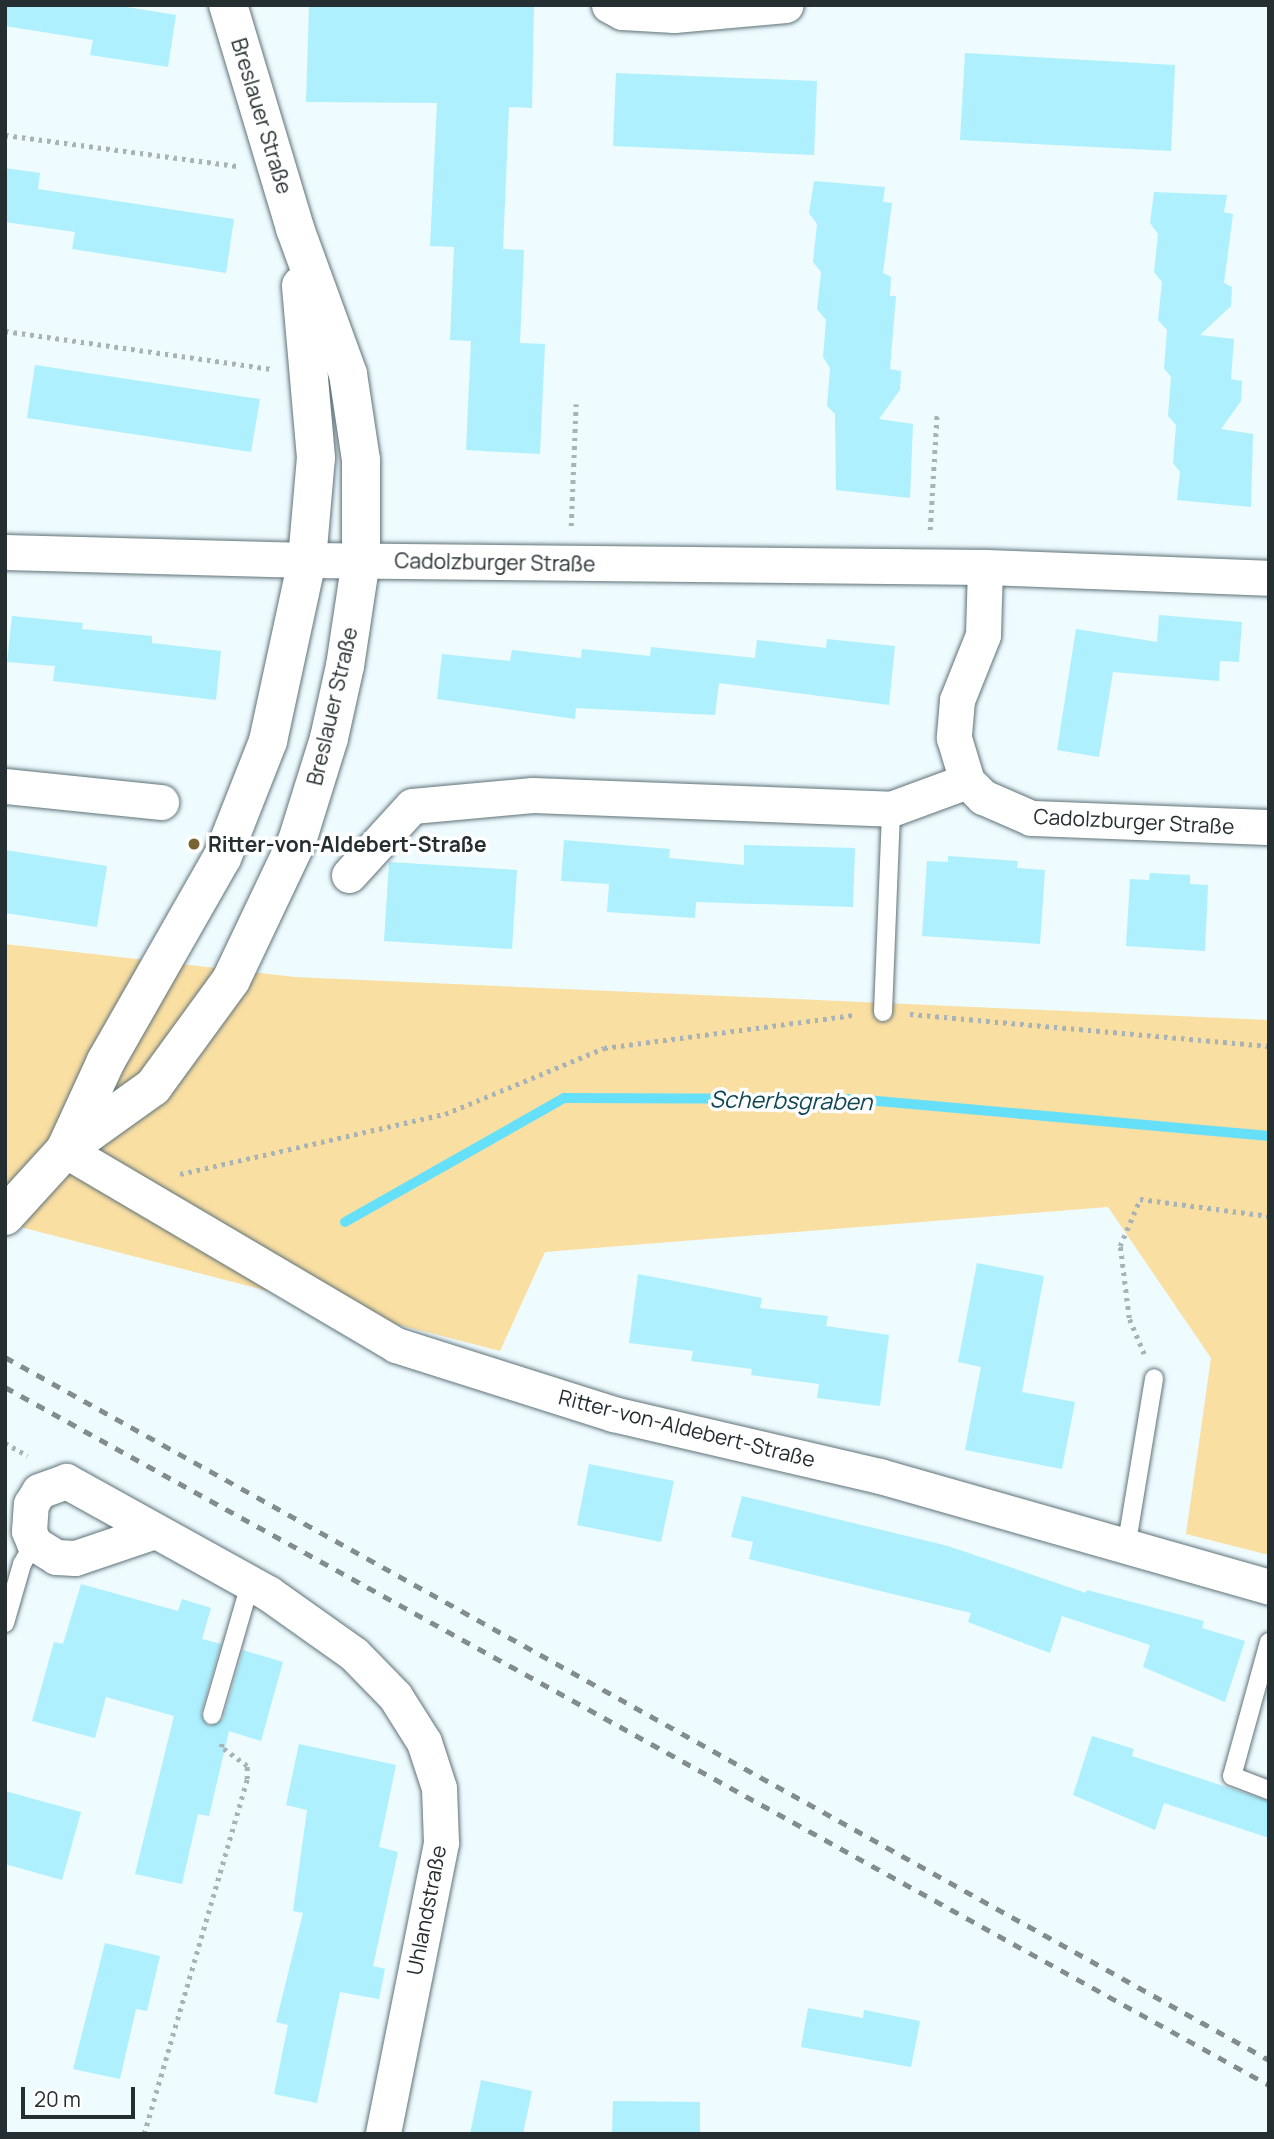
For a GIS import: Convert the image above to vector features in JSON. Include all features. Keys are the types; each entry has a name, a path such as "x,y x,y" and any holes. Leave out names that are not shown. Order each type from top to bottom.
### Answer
{"main road":[{"name":"Breslauer Straße","path":"5,1216 65,1150 153,1087 231,980 278,889 329,738 361,560 361,460 348,373 295,228 228,5"},
{"name":"Breslauer Straße","path":"65,1150 106,1061 147,996 245,807 278,703 307,560 316,458 295,228"}],"street":[{"path":"609,5 622,12 674,15 786,5"},
{"name":"Cadolzburger Straße","path":"5,552 307,560 985,567 1269,578"},
{"path":"349,875 412,806 533,795 891,809 967,781 954,738 957,700 983,635 985,567"},
{"name":"Cadolzburger Straße","path":"967,781 984,797 1031,818 1269,827"},
{"path":"5,786 161,802"},
{"name":"Ritter-von-Aldebert-Straße","path":"65,1150 396,1345 613,1414 880,1476 1269,1587"},
{"name":"Uhlandstraße","path":"34,1543 29,1531 31,1504 39,1491 66,1481 152,1532 250,1584 354,1654 395,1696 424,1742 439,1788 441,1843 383,2134"},
{"path":"34,1543 56,1557 75,1558 152,1532"}],"lane":[{"path":"883,1012 891,809"},
{"path":"1126,1548 1154,1378"},
{"path":"5,1623 22,1564 34,1543"},
{"path":"212,1715 250,1584"},
{"path":"1269,1642 1232,1776 1269,1790"}],"path":[{"path":"5,135 279,171"},
{"path":"5,331 310,375"},
{"path":"569,562 576,404"},
{"path":"928,566 937,412"},
{"path":"128,1186 445,1114 604,1048 883,1012 1269,1046"},
{"path":"1154,1378 1129,1318 1120,1246 1140,1199 1269,1216"},
{"path":"144,2134 247,1779 247,1766 221,1747 226,1724 212,1715"}],"shaded area":[{"path":"5,944 295,977 1269,1020 1269,1555 1186,1534 1211,1358 1108,1207 545,1252 500,1351 5,1223"}],"building":[{"path":"5,5 115,5 176,15 168,67 90,55 93,40 5,26"},
{"path":"309,5 534,5 532,108 509,107 503,249 524,250 520,343 545,344 540,454 466,450 471,341 450,340 454,247 430,246 437,103 306,102"},
{"path":"965,53 1175,65 1171,151 960,140"},
{"path":"616,73 817,81 814,155 613,146"},
{"path":"5,168 40,173 38,189 234,219 226,273 72,249 75,232 5,222"},
{"path":"814,181 885,187 883,202 892,203 883,273 891,277 890,296 896,296 890,369 901,371 900,390 879,419 913,424 910,498 836,490 835,414 827,406 830,368 823,357 826,320 817,309 821,272 813,262 817,224 809,213"},
{"path":"1154,192 1227,195 1224,212 1233,214 1224,283 1232,287 1231,306 1200,335 1234,339 1231,379 1242,381 1241,401 1221,429 1253,434 1251,507 1177,500 1180,472 1173,463 1176,425 1168,416 1171,377 1164,368 1167,330 1158,320 1162,282 1154,272 1158,234 1150,223"},
{"path":"35,365 260,399 251,452 27,418"},
{"path":"1159,615 1242,622 1239,662 1220,661 1219,681 1113,672 1099,757 1057,750 1076,629 1157,642"},
{"path":"12,616 83,623 82,629 152,636 152,643 221,651 216,700 53,681 55,666 7,662"},
{"path":"827,639 895,646 889,705 719,683 715,715 576,708 575,719 437,699 442,654 510,661 512,650 581,658 582,649 650,656 651,647 755,658 757,640 826,648"},
{"path":"564,840 670,849 669,858 744,865 744,845 855,848 853,907 696,902 695,918 607,912 609,884 561,881"},
{"path":"5,850 107,866 97,927 5,913"},
{"path":"948,856 1018,861 1017,868 1045,870 1040,944 922,936 927,861 948,862"},
{"path":"389,862 517,870 512,949 384,941"},
{"path":"1150,873 1190,875 1190,884 1208,885 1205,951 1126,946 1130,879 1149,880"},
{"path":"977,1263 1044,1276 1022,1392 1075,1402 1062,1469 965,1450 981,1367 958,1362"},
{"path":"638,1274 762,1298 760,1308 828,1316 826,1326 889,1335 880,1406 817,1398 819,1384 751,1375 752,1369 691,1361 693,1351 629,1343"},
{"path":"589,1464 674,1481 661,1542 577,1525"},
{"path":"742,1496 948,1546 1086,1593 1087,1590 1204,1621 1202,1628 1245,1641 1225,1702 1143,1667 1150,1645 1062,1616 1050,1653 968,1622 971,1613 749,1559 753,1542 731,1537"},
{"path":"81,1584 178,1611 182,1599 211,1608 202,1639 221,1644 201,1713 208,1726 223,1719 243,1650 283,1662 261,1741 229,1731 209,1816 198,1814 182,1884 135,1874 174,1716 106,1697 95,1738 32,1721 54,1642 63,1644"},
{"path":"1092,1736 1134,1749 1132,1756 1269,1801 1269,1838 1164,1803 1155,1830 1073,1795"},
{"path":"299,1744 396,1765 379,1847 398,1852 373,1966 385,1969 379,1999 340,1992 317,2103 274,2094 288,2025 276,2022 303,1913 293,1911 307,1810 286,1805"},
{"path":"5,1791 81,1812 62,1880 5,1864"},
{"path":"105,1943 160,1956 147,2011 136,2009 120,2079 73,2069"},
{"path":"808,2008 863,2018 864,2010 920,2021 911,2067 801,2047"},
{"path":"481,2080 532,2091 523,2134 470,2134"},
{"path":"613,2101 700,2102 700,2134 612,2134"}],"waterway":[{"name":"Scherbsgraben","path":"345,1222 564,1098 855,1099 1269,1136"}],"railway":[{"path":"5,1357 1269,2060"},
{"path":"5,1387 1269,2085"}],"place":[{"name":"Ritter-von-Aldebert-Straße","path":"194,844"}]}
